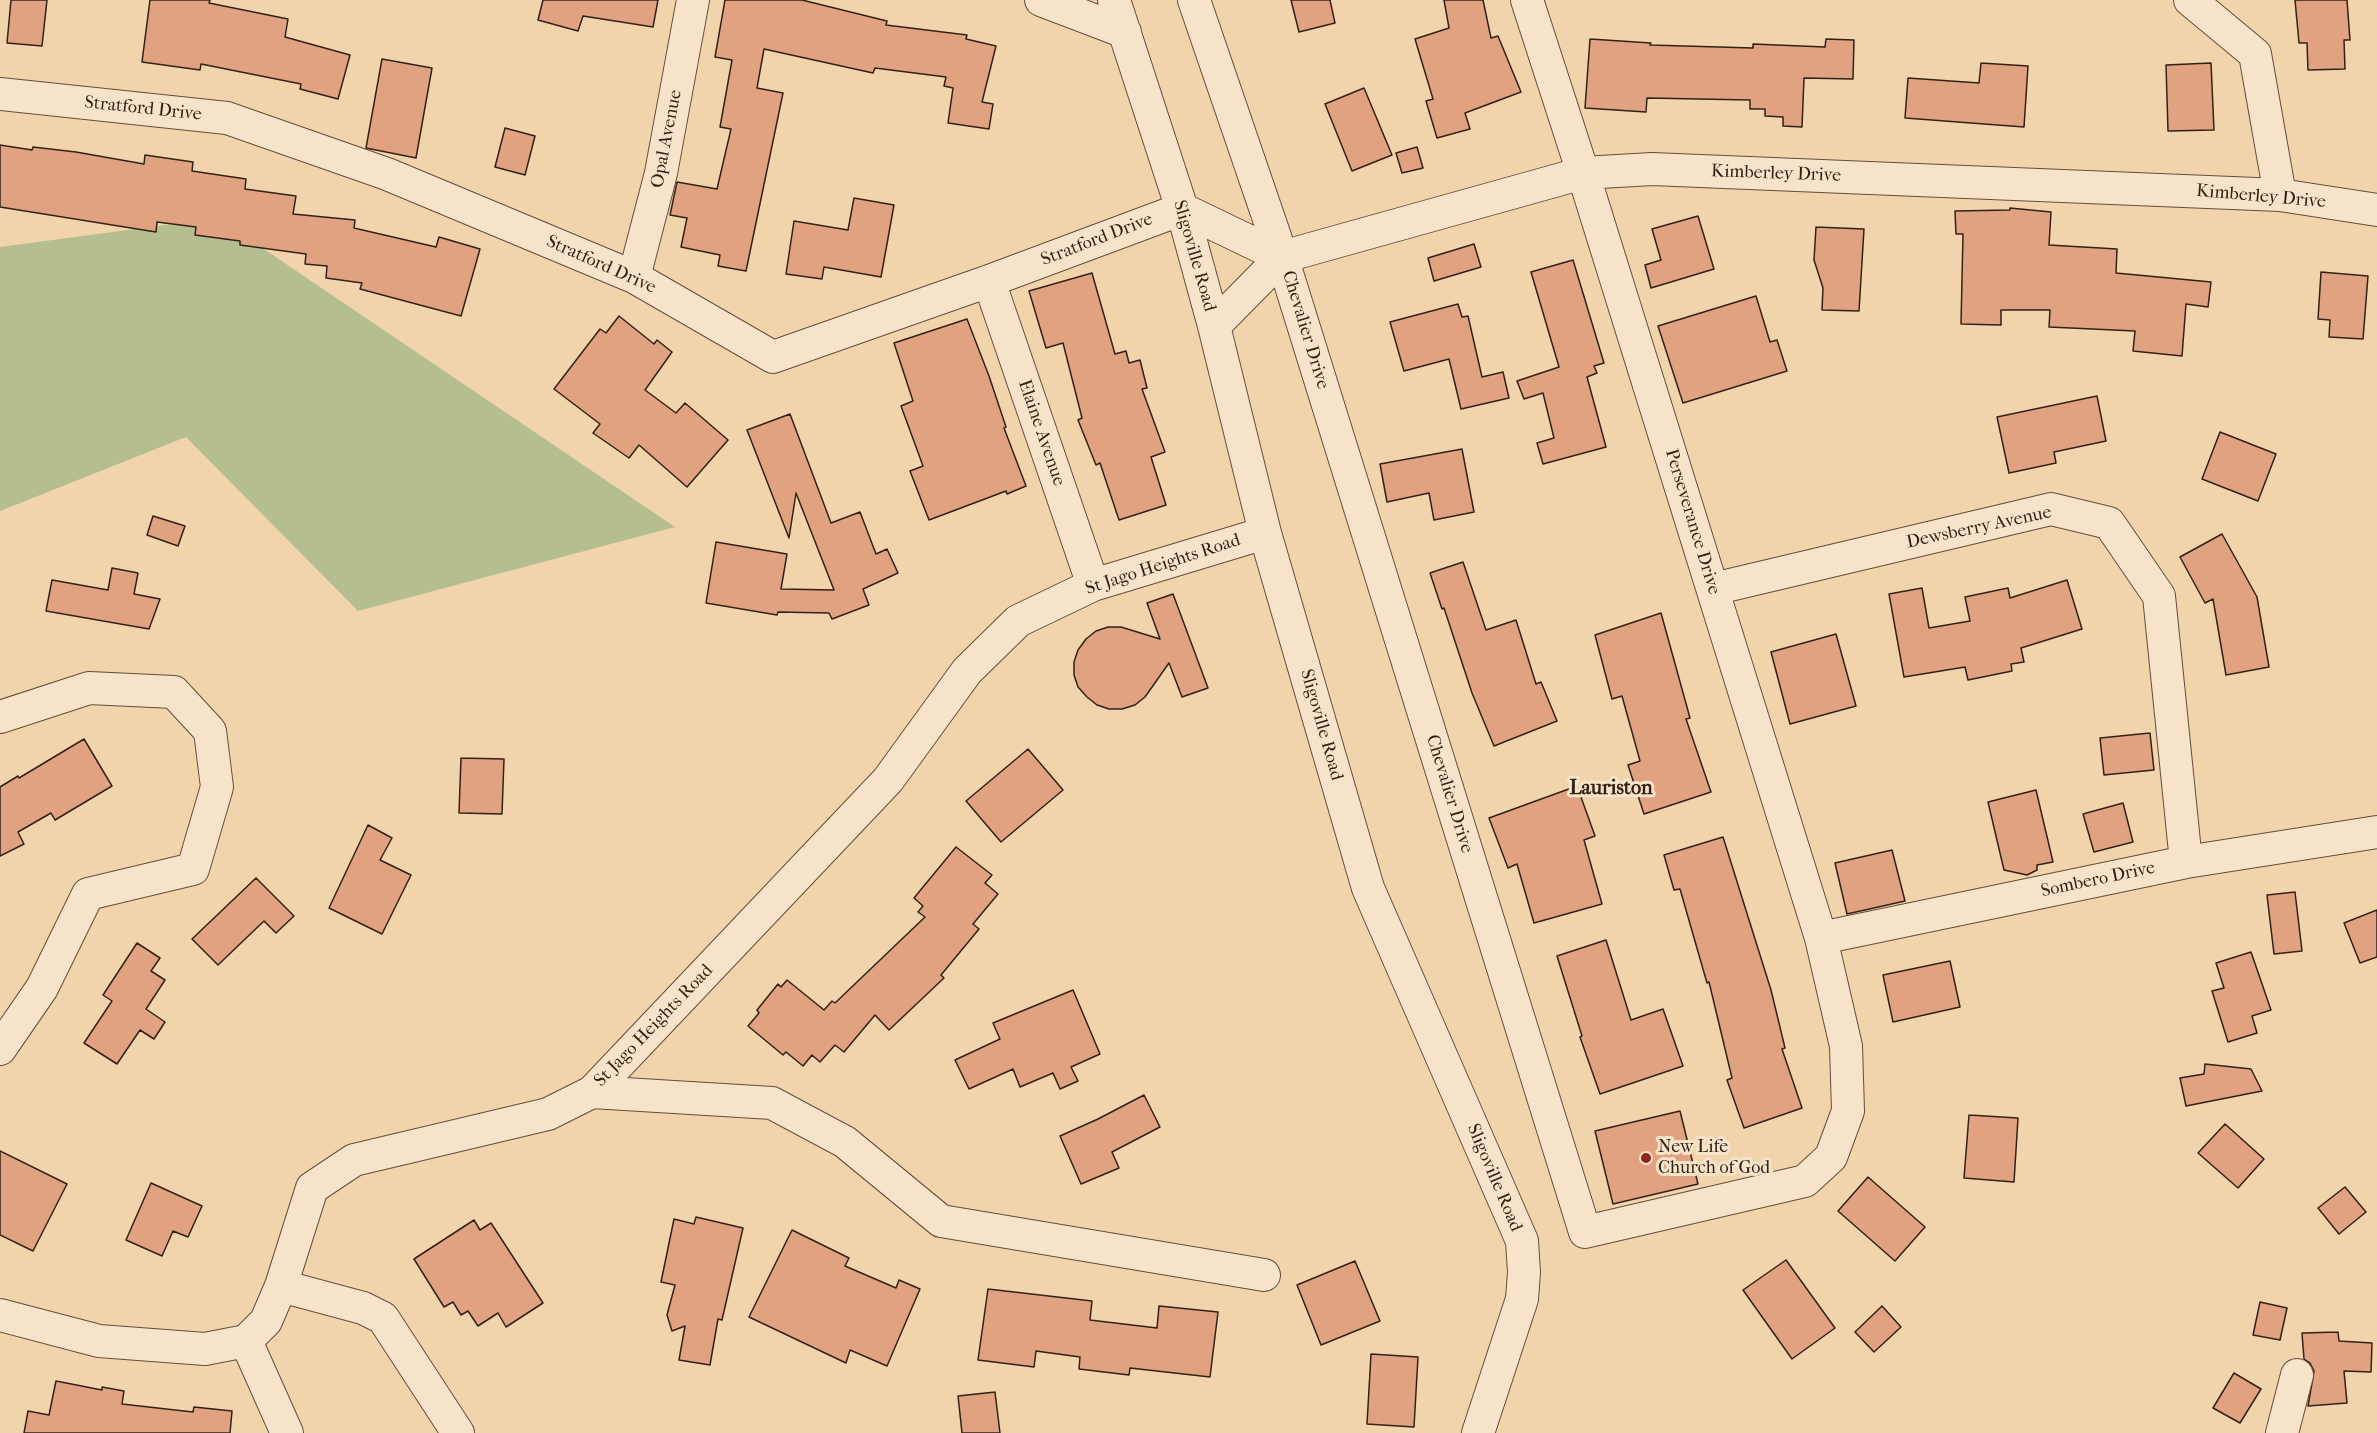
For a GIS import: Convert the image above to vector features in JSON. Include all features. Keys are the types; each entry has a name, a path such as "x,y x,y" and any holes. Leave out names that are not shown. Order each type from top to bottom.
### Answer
{"street":[{"name":"Opal Avenue","path":"634,277 661,174 693,0"},
{"path":"1041,0 1125,32"},
{"name":"Sligoville Road","path":"1114,0 1182,209 1214,326 1265,533 1368,888 1521,1241 1524,1272 1521,1299 1478,1433"},
{"name":"Chevalier Drive","path":"1194,0 1282,257 1585,1232 1805,1181 1831,1157 1848,1111 1846,1046"},
{"name":"Perseverance Drive","path":"1527,0 1821,938 1846,1046"},
{"path":"2190,0 2255,54 2280,195"},
{"name":"Stratford Drive","path":"0,94 227,118 387,174 634,277 773,357 989,281 1182,209"},
{"name":"Kimberley Drive","path":"1214,326 1282,257 1583,173 1652,169 2280,195 2377,210"},
{"path":"1182,209 1282,257"},
{"name":"Elaine Avenue","path":"989,281 1093,585"},
{"name":"Dewsberry Avenue","path":"1713,589 2051,509 2109,523 2159,596 2186,862"},
{"name":"St Jago Heights Road","path":"246,1341 266,1321 281,1286 312,1188 354,1160 549,1114 592,1092 888,780 967,671 1018,621 1093,585 1265,533"},
{"path":"0,717 89,688 174,692 210,731 217,787 193,869 88,894 42,988 0,1049"},
{"name":"Sombero Drive","path":"1821,938 2186,862 2377,832"},
{"path":"592,1092 772,1103 845,1142 941,1221 1264,1275"},
{"path":"281,1286 363,1308 383,1318 458,1433"},
{"path":"0,1314 99,1341 205,1349 246,1341 287,1433"},
{"path":"2282,1433 2298,1376"}],"green space":[{"path":"218,218 675,527 358,611 186,437 0,511 0,247"}],"building":[{"path":"11,0 47,0 42,46 7,43"},
{"path":"150,0 210,0 209,3 288,19 285,37 350,55 338,99 300,89 301,84 201,64 200,70 142,62"},
{"path":"543,0 658,0 653,27 583,16 578,31 538,20"},
{"path":"725,0 802,0 887,21 886,25 967,35 966,39 996,46 982,102 993,104 989,129 948,123 953,88 944,86 946,77 875,68 873,73 764,49 757,88 783,93 746,271 718,266 720,255 681,247 687,218 670,215 677,182 717,189 731,129 720,127 732,60 715,57"},
{"path":"1291,0 1330,0 1335,23 1299,32"},
{"path":"1444,0 1483,0 1491,38 1498,36 1521,92 1465,113 1470,129 1437,138 1426,101 1433,99 1415,39 1449,28"},
{"path":"2295,0 2347,0 2350,40 2344,40 2345,69 2308,70 2307,43 2299,43"},
{"path":"1590,39 1651,43 1650,45 1753,48 1753,44 1825,47 1826,39 1854,40 1853,79 1804,78 1802,127 1783,126 1783,117 1765,116 1765,109 1750,109 1750,100 1647,98 1646,112 1585,108"},
{"path":"382,59 432,68 416,158 366,148"},
{"path":"1981,63 2028,66 2024,127 1905,118 1908,78 1979,83"},
{"path":"2211,63 2214,130 2168,131 2166,65"},
{"path":"1364,88 1392,155 1352,171 1325,104"},
{"path":"505,128 535,136 525,175 495,167"},
{"path":"0,145 32,150 33,147 76,152 144,164 145,155 193,162 192,171 246,179 245,189 296,196 293,214 355,220 354,228 436,247 439,237 480,249 461,316 360,289 362,283 326,278 327,266 305,264 306,254 240,245 240,241 195,235 196,227 157,222 156,232 0,207"},
{"path":"1417,147 1423,168 1402,173 1396,153"},
{"path":"854,198 894,205 881,277 824,267 822,279 786,274 794,221 848,230"},
{"path":"2010,208 2051,212 2049,245 2117,249 2116,273 2211,282 2208,307 2186,304 2182,356 2133,351 2135,331 2049,327 2050,310 2001,310 2001,325 1961,324 1963,234 1956,234 1955,211 2010,210"},
{"path":"1698,216 1714,269 1651,288 1645,265 1661,260 1652,229"},
{"path":"1816,227 1864,229 1859,311 1822,310 1823,288 1814,260"},
{"path":"1474,244 1481,267 1434,281 1428,258"},
{"path":"1573,260 1604,363 1594,366 1597,373 1587,377 1606,447 1543,464 1537,443 1554,438 1543,393 1524,399 1517,381 1559,367 1531,272"},
{"path":"2321,272 2368,276 2363,339 2329,337 2330,320 2318,319"},
{"path":"1092,273 1115,354 1126,351 1129,363 1140,360 1147,388 1142,389 1165,452 1151,457 1166,505 1119,520 1100,463 1096,465 1078,420 1082,418 1063,343 1046,348 1029,291"},
{"path":"1756,296 1770,342 1777,340 1787,371 1683,403 1658,326"},
{"path":"1458,304 1462,317 1468,316 1482,377 1503,372 1509,398 1461,409 1449,359 1404,371 1390,322"},
{"path":"619,316 654,344 657,340 672,352 645,390 676,413 685,403 728,440 687,487 639,445 629,458 593,433 600,424 554,389 600,329 606,333"},
{"path":"967,319 1026,486 1007,494 1006,491 929,520 910,471 923,466 901,406 913,401 894,343"},
{"path":"2097,396 2106,441 2054,452 2056,463 2009,473 1997,417"},
{"path":"790,414 831,523 860,512 876,554 887,549 898,573 863,589 869,605 832,619 829,613 778,612 777,615 706,603 716,542 787,554 781,589 834,590 796,493 789,538 747,430"},
{"path":"2220,432 2276,454 2258,501 2202,479"},
{"path":"1462,449 1474,512 1434,520 1429,493 1387,502 1380,464"},
{"path":"153,516 185,526 178,546 147,535"},
{"path":"2222,534 2257,597 2269,667 2226,675 2213,599 2205,603 2180,557"},
{"path":"1463,562 1486,630 1516,620 1536,684 1541,682 1557,721 1494,746 1472,693 1430,573"},
{"path":"112,568 138,573 134,594 160,599 149,629 46,611 52,580 108,590"},
{"path":"2067,580 2082,629 2021,648 2024,662 2011,664 2012,671 1968,680 1965,667 1904,677 1889,594 1922,588 1929,628 1970,621 1965,597 2008,588 2010,598"},
{"path":"1173,594 1208,688 1182,697 1169,663 1145,697 1135,705 1122,709 1109,709 1097,705 1078,687 1074,675 1074,662 1078,650 1096,631 1108,627 1121,627 1160,639 1147,603"},
{"path":"1661,613 1690,718 1686,719 1711,792 1644,814 1628,765 1640,761 1622,696 1612,699 1595,635"},
{"path":"1836,634 1856,706 1790,724 1771,652"},
{"path":"2150,733 2154,770 2104,775 2100,738"},
{"path":"84,739 112,786 55,820 51,813 18,832 24,844 0,856 0,787"},
{"path":"1028,749 1063,790 1001,842 966,801"},
{"path":"461,758 504,759 502,814 459,813"},
{"path":"1577,786 1595,836 1584,840 1602,904 1534,923 1517,864 1508,868 1489,818"},
{"path":"2036,790 2053,862 2037,865 2037,870 2027,875 2004,870 1988,802"},
{"path":"2123,803 2133,842 2094,852 2083,814"},
{"path":"368,825 392,838 380,860 411,875 382,934 329,908"},
{"path":"1723,837 1771,990 1785,1048 1782,1049 1802,1108 1744,1128 1727,1080 1732,1078 1709,982 1707,983 1680,889 1674,890 1664,855"},
{"path":"956,847 992,875 985,883 998,894 973,924 979,929 941,975 944,978 889,1030 875,1015 844,1052 835,1045 820,1062 812,1055 803,1066 786,1052 783,1055 748,1026 759,1013 757,1010 778,984 781,987 787,980 824,1010 832,1001 835,1003 925,917 918,912 923,906 914,898"},
{"path":"1892,850 1905,901 1847,914 1835,863"},
{"path":"256,878 294,916 276,933 264,921 218,965 192,939"},
{"path":"2295,892 2302,951 2274,954 2267,895"},
{"path":"2377,910 2377,957 2360,963 2344,923"},
{"path":"1606,940 1631,1020 1663,1009 1683,1066 1600,1094 1580,1037 1582,1036 1557,956"},
{"path":"137,943 160,958 151,971 165,980 146,1009 165,1022 154,1039 140,1030 117,1064 84,1043 112,1001 103,995"},
{"path":"2251,952 2271,1010 2252,1016 2257,1033 2228,1042 2212,991 2224,988 2216,963"},
{"path":"1950,961 1960,1007 1893,1022 1883,975"},
{"path":"1073,990 1100,1054 1071,1067 1078,1081 1060,1089 1053,1073 1020,1087 1013,1069 969,1089 955,1060 1000,1039 993,1023"},
{"path":"2205,1064 2251,1069 2262,1091 2186,1106 2180,1078 2204,1074"},
{"path":"1144,1095 1160,1127 1112,1152 1119,1168 1081,1184 1060,1136"},
{"name":"New Life Church of God","path":"1680,1111 1698,1184 1613,1204 1595,1131"},
{"path":"1969,1115 2018,1118 2014,1182 1964,1178"},
{"path":"2225,1124 2264,1159 2238,1188 2198,1153"},
{"path":"0,1151 67,1184 33,1251 0,1235"},
{"path":"1868,1177 1925,1227 1895,1261 1838,1211"},
{"path":"151,1183 202,1206 188,1237 173,1231 162,1256 126,1240"},
{"path":"2345,1187 2366,1212 2339,1234 2318,1208"},
{"path":"696,1217 743,1228 722,1320 718,1319 710,1365 679,1360 685,1326 672,1331 667,1315 675,1285 661,1282 674,1219 694,1224"},
{"path":"474,1220 480,1230 491,1223 543,1303 506,1327 498,1313 478,1326 468,1311 461,1315 453,1302 444,1307 414,1259"},
{"path":"792,1230 849,1258 845,1266 896,1288 899,1280 920,1289 887,1366 850,1350 846,1363 749,1317"},
{"path":"1786,1260 1835,1328 1792,1359 1743,1290"},
{"path":"1355,1261 1380,1321 1321,1345 1297,1285"},
{"path":"988,1289 1092,1301 1090,1320 1157,1328 1159,1306 1218,1312 1210,1377 1130,1368 1129,1375 1079,1369 1080,1357 1036,1351 1034,1367 978,1360"},
{"path":"2260,1302 2287,1308 2280,1340 2253,1335"},
{"path":"1882,1306 1901,1327 1874,1352 1855,1332"},
{"path":"2338,1332 2339,1341 2372,1343 2371,1372 2344,1371 2347,1403 2308,1406 2314,1371 2310,1363 2304,1359 2302,1333"},
{"path":"1371,1354 1418,1357 1414,1427 1367,1424"},
{"path":"2234,1373 2261,1389 2240,1423 2213,1408"},
{"path":"56,1381 102,1390 102,1387 124,1391 122,1404 193,1412 194,1407 232,1411 230,1433 24,1433 28,1411 49,1415"},
{"path":"995,1392 1000,1433 962,1433 958,1396"}],"place":[{"name":"New Life Church of God","path":"1646,1158"}],"district":[{"name":"Lauriston","path":"1611,789"}]}
